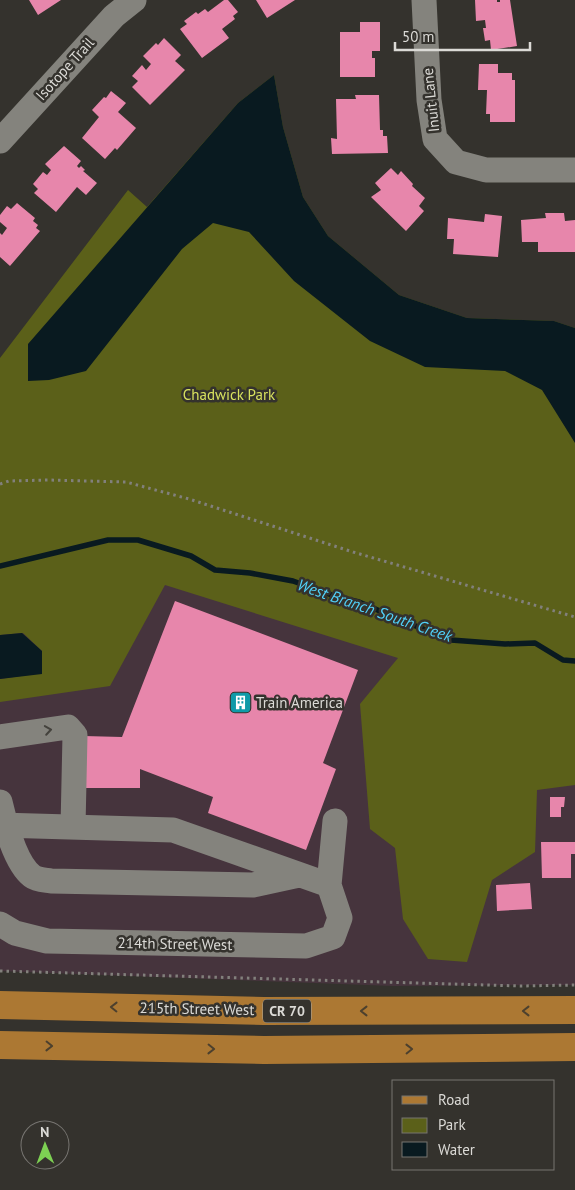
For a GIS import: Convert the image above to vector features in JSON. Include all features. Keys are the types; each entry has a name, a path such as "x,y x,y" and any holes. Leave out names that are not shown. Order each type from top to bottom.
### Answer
{"main road":[{"name":"215th Street West","path":"0,1005 264,1011 575,1010"},
{"path":"0,1045 264,1050 575,1047"}],"street":[{"name":"Isotope Trail","path":"0,141 114,16 134,0"},
{"name":"Inuit Lane","path":"424,0 429,100 435,139 456,162 486,170 575,170"},
{"path":"0,737 68,726 75,735 73,827"},
{"path":"299,874 253,885 51,881 34,878 22,867 2,817 73,827 173,830 299,874 330,885 335,821"},
{"name":"214th Street West","path":"0,924 15,933 48,941 306,946 333,937 340,918 330,885"}],"path":[{"path":"0,484 9,481 49,480 126,482 189,499 353,552 575,617"},
{"path":"0,971 522,986 575,985"}],"shaded area":[{"path":"101,562 575,672 575,985 393,986 0,971 0,586"}],"green space":[{"name":"Chadwick Park","path":"274,75 283,127 303,197 328,236 399,295 467,318 554,321 575,328 575,785 537,790 535,852 492,880 467,962 428,959 403,919 395,848 370,829 360,704 398,658 165,585 110,686 0,702 0,679 42,673 42,651 23,633 0,635 0,358 128,190 147,207 238,103"}],"water":[{"path":"274,75 283,127 303,197 328,236 399,295 467,318 554,321 575,328 575,443 542,390 505,371 425,367 370,341 294,281 249,232 213,223 182,249 86,371 49,380 28,381 28,344 238,103"},
{"path":"22,633 42,651 42,674 0,679 0,635"}],"building":[{"path":"29,0 61,0 38,15"},
{"path":"224,0 228,0 238,12 233,16 235,19 222,29 229,38 202,58 180,29 187,24 184,21 196,12 198,14 205,9 208,12"},
{"path":"256,0 295,0 267,18"},
{"path":"475,0 497,0 497,2 500,2 500,0 510,0 517,46 491,50 490,40 485,41 483,28 486,28 485,20 476,21"},
{"path":"360,22 380,22 380,51 372,51 372,58 375,58 375,77 340,77 340,32 360,32"},
{"path":"164,38 181,55 175,61 185,70 150,105 132,87 138,81 132,76 142,65 146,70 151,64 143,56"},
{"path":"479,64 498,64 498,73 512,73 512,80 515,80 515,122 490,122 490,114 486,114 487,90 478,90"},
{"path":"111,91 126,103 118,112 136,128 117,150 115,148 105,159 82,138 99,117 92,110"},
{"path":"355,95 379,95 380,130 383,130 383,136 387,136 388,153 332,154 331,138 337,139 336,99 356,99"},
{"path":"64,146 81,161 77,166 79,168 81,166 85,170 83,171 97,183 86,195 77,187 56,212 34,193 38,189 33,184 43,172 47,175 51,170 45,164"},
{"path":"391,168 398,175 401,171 413,184 412,186 425,198 419,206 424,211 406,231 371,197 381,190 375,183"},
{"path":"17,203 35,218 33,221 38,225 36,228 40,231 10,266 0,257 0,233 2,235 7,228 0,222 0,215 7,206 11,209"},
{"path":"545,213 564,213 565,221 575,220 575,252 538,252 538,242 522,242 521,220 546,218"},
{"path":"485,214 502,216 498,257 453,254 454,239 447,239 448,218 484,222"},
{"name":"Train America","path":"175,601 358,670 323,763 336,769 306,850 208,813 213,797 140,769 140,788 84,788 84,736 122,737"},
{"path":"550,797 565,797 564,807 561,807 561,817 550,817"},
{"path":"541,842 575,842 575,854 571,854 571,878 542,878"},
{"path":"530,883 532,909 497,911 496,885"}],"waterway":[{"name":"West Branch South Creek","path":"0,566 108,540 138,540 191,556 215,570 250,573 293,581 337,597 359,602 451,640 505,644 535,643 563,660 575,661"}],"place":[{"name":"Train America","path":"240,703"}]}
